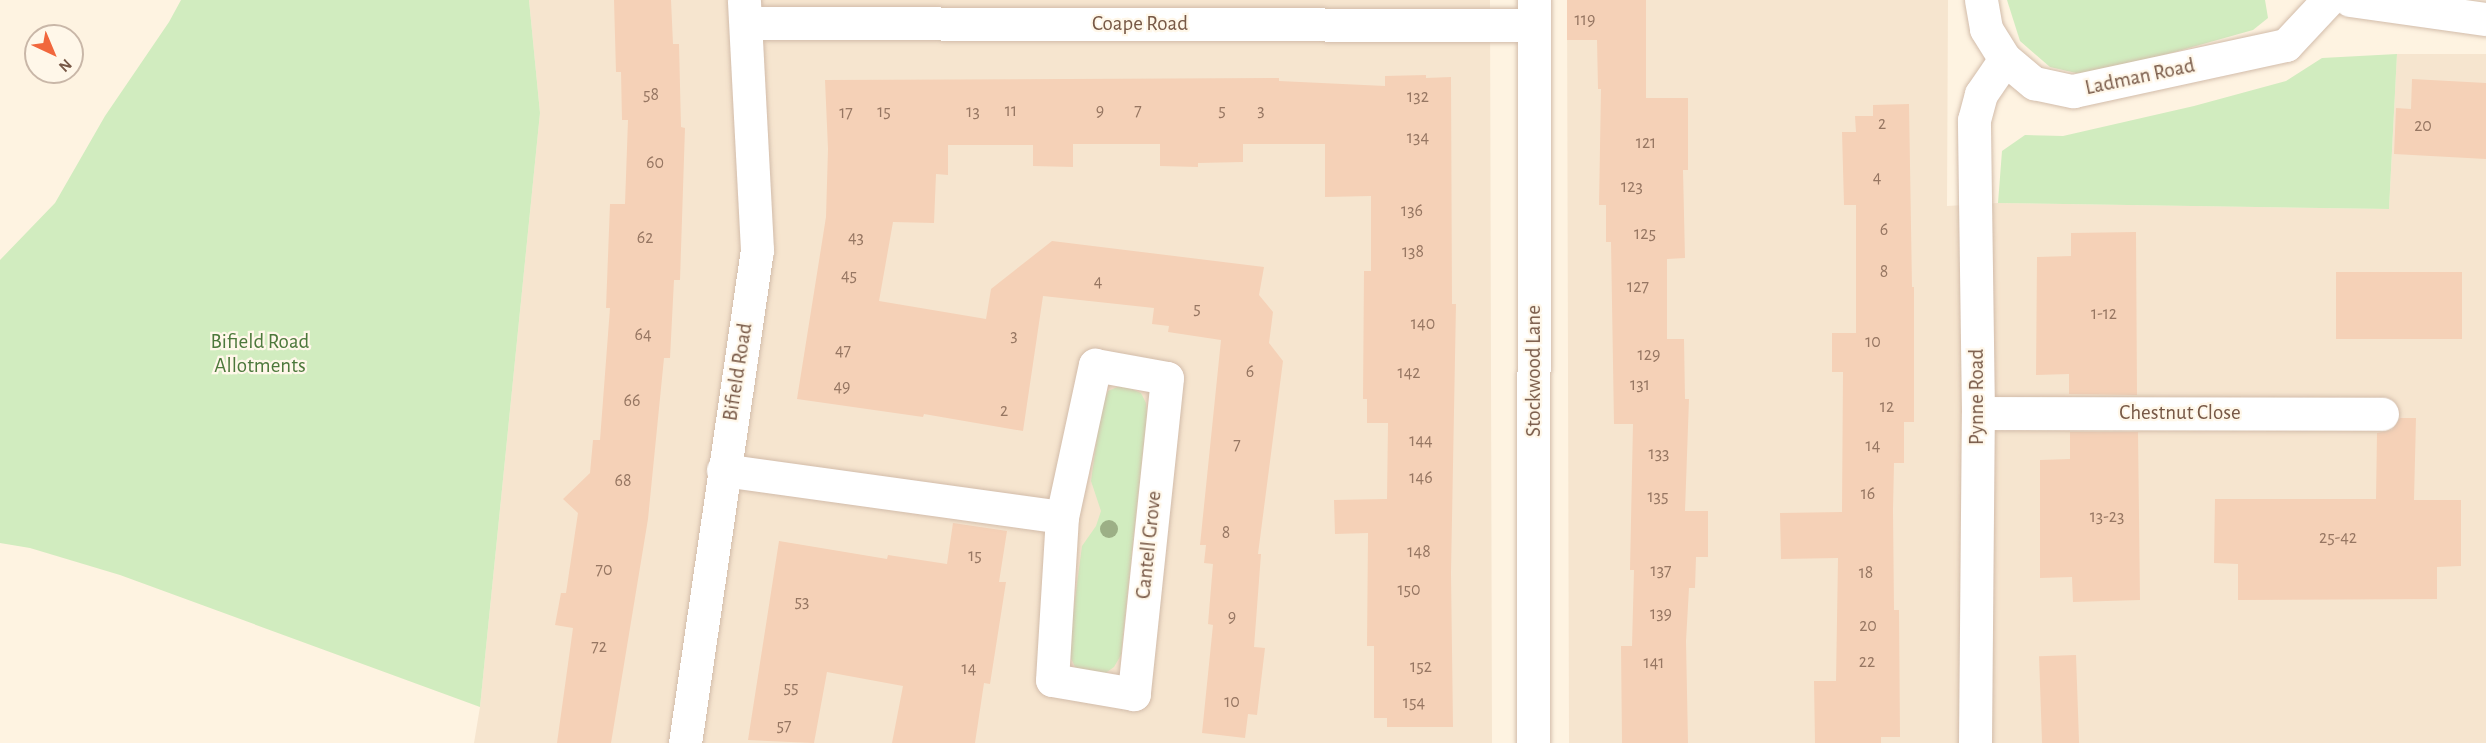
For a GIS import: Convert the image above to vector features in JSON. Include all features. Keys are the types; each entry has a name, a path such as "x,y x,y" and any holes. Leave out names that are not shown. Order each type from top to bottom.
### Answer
{"street":[{"name":"Ladman Road","path":"1981,0 1986,29 2005,59 2034,83 2073,91 2286,45 2328,0"},
{"path":"2350,0 2486,19"},
{"name":"Coape Road","path":"746,12 1534,12"},
{"name":"Bifield Road","path":"685,743 723,470 757,250 746,12"},
{"name":"Stockwood Lane","path":"1533,743 1534,12"},
{"name":"Pynne Road","path":"1975,743 1978,413 1974,120 1981,94 2005,59"},
{"name":"Cantell Grove","path":"1095,365 1167,378 1134,694 1052,680 1062,518 1095,365"},
{"name":"Chestnut Close","path":"1978,413 2382,414"},
{"path":"723,470 1062,518"}],"shaded area":[{"path":"529,0 1490,0 1492,743 474,743 480,707 540,113"},
{"path":"1567,0 1948,0 1947,206 1998,203 2389,209 2397,54 2486,54 2486,743 1569,743"}],"green space":[{"name":"Bifield Road Allotments","path":"181,0 529,0 540,113 480,707 120,575 30,548 0,543 0,260 55,203 105,116 169,22"},
{"path":"2007,0 2265,0 2268,18 2253,30 2089,76 2050,67 2020,41"},
{"path":"2397,54 2389,209 1998,203 2002,151 2025,135 2063,136 2194,106 2286,81 2322,58"},
{"path":"1122,385 1141,393 1146,403 1147,414 1121,655 1114,667 1104,674 1076,669 1068,652 1082,546 1096,526 1101,511 1091,481 1101,408 1108,391"}],"building":[{"path":"614,0 671,0 673,44 679,44 681,127 685,128 680,280 674,280 670,358 664,358 648,519 611,743 557,743 573,628 555,625 561,593 566,593 578,513 563,499 590,473 593,440 600,440 610,308 606,308 610,204 625,204 628,120 622,120 621,72 616,72"},
{"path":"1567,0 1646,0 1646,98 1688,98 1688,170 1683,170 1685,258 1667,259 1667,339 1684,339 1685,399 1689,399 1685,511 1708,511 1708,557 1696,557 1695,588 1689,588 1686,641 1688,743 1622,743 1621,646 1632,646 1634,570 1630,570 1633,424 1614,424 1611,242 1606,242 1606,205 1599,205 1601,89 1598,89 1597,40 1567,40"},
{"path":"1426,75 1426,78 1451,77 1452,304 1456,304 1451,573 1453,727 1387,727 1387,718 1374,718 1374,646 1367,646 1368,533 1335,534 1334,500 1387,499 1388,423 1367,423 1367,399 1363,399 1364,271 1371,271 1371,196 1325,197 1325,144 1243,144 1243,162 1198,163 1198,167 1160,166 1160,144 1073,144 1073,167 1033,166 1033,145 948,145 948,175 936,174 934,223 893,222 879,301 986,319 991,289 1052,241 1264,267 1259,295 1273,312 1269,343 1283,361 1258,554 1261,554 1254,647 1265,648 1257,715 1248,714 1245,738 1202,733 1213,625 1208,624 1213,564 1204,563 1206,545 1200,545 1221,340 1168,332 1169,326 1152,324 1154,308 1043,296 1023,431 924,414 923,417 797,399 826,217 828,149 825,80 1279,78 1279,81 1385,86 1385,76"},
{"path":"2412,79 2486,83 2486,159 2394,154 2396,108 2411,109"},
{"path":"1909,104 1912,287 1914,287 1914,422 1904,422 1904,463 1894,463 1893,510 1894,610 1899,610 1900,737 1881,737 1881,743 1815,743 1814,681 1836,681 1838,558 1781,559 1780,513 1842,512 1843,372 1832,372 1832,333 1856,333 1856,205 1844,205 1842,132 1856,132 1855,116 1873,116 1873,105"},
{"path":"2136,232 2137,395 2069,394 2069,374 2036,375 2037,257 2071,256 2071,233"},
{"path":"2336,272 2462,272 2462,339 2336,339"},
{"path":"2400,418 2416,418 2414,500 2461,500 2461,566 2437,567 2437,599 2238,600 2238,564 2214,563 2215,499 2376,499 2377,433 2392,430"},
{"path":"2070,432 2138,432 2140,600 2073,602 2072,577 2040,578 2040,460 2070,459"},
{"path":"953,523 1007,531 999,582 1006,582 990,684 984,683 975,743 892,743 903,686 827,672 814,743 748,740 779,541 887,559 888,555 947,564"},
{"path":"2076,655 2079,743 2042,743 2039,656"}]}
